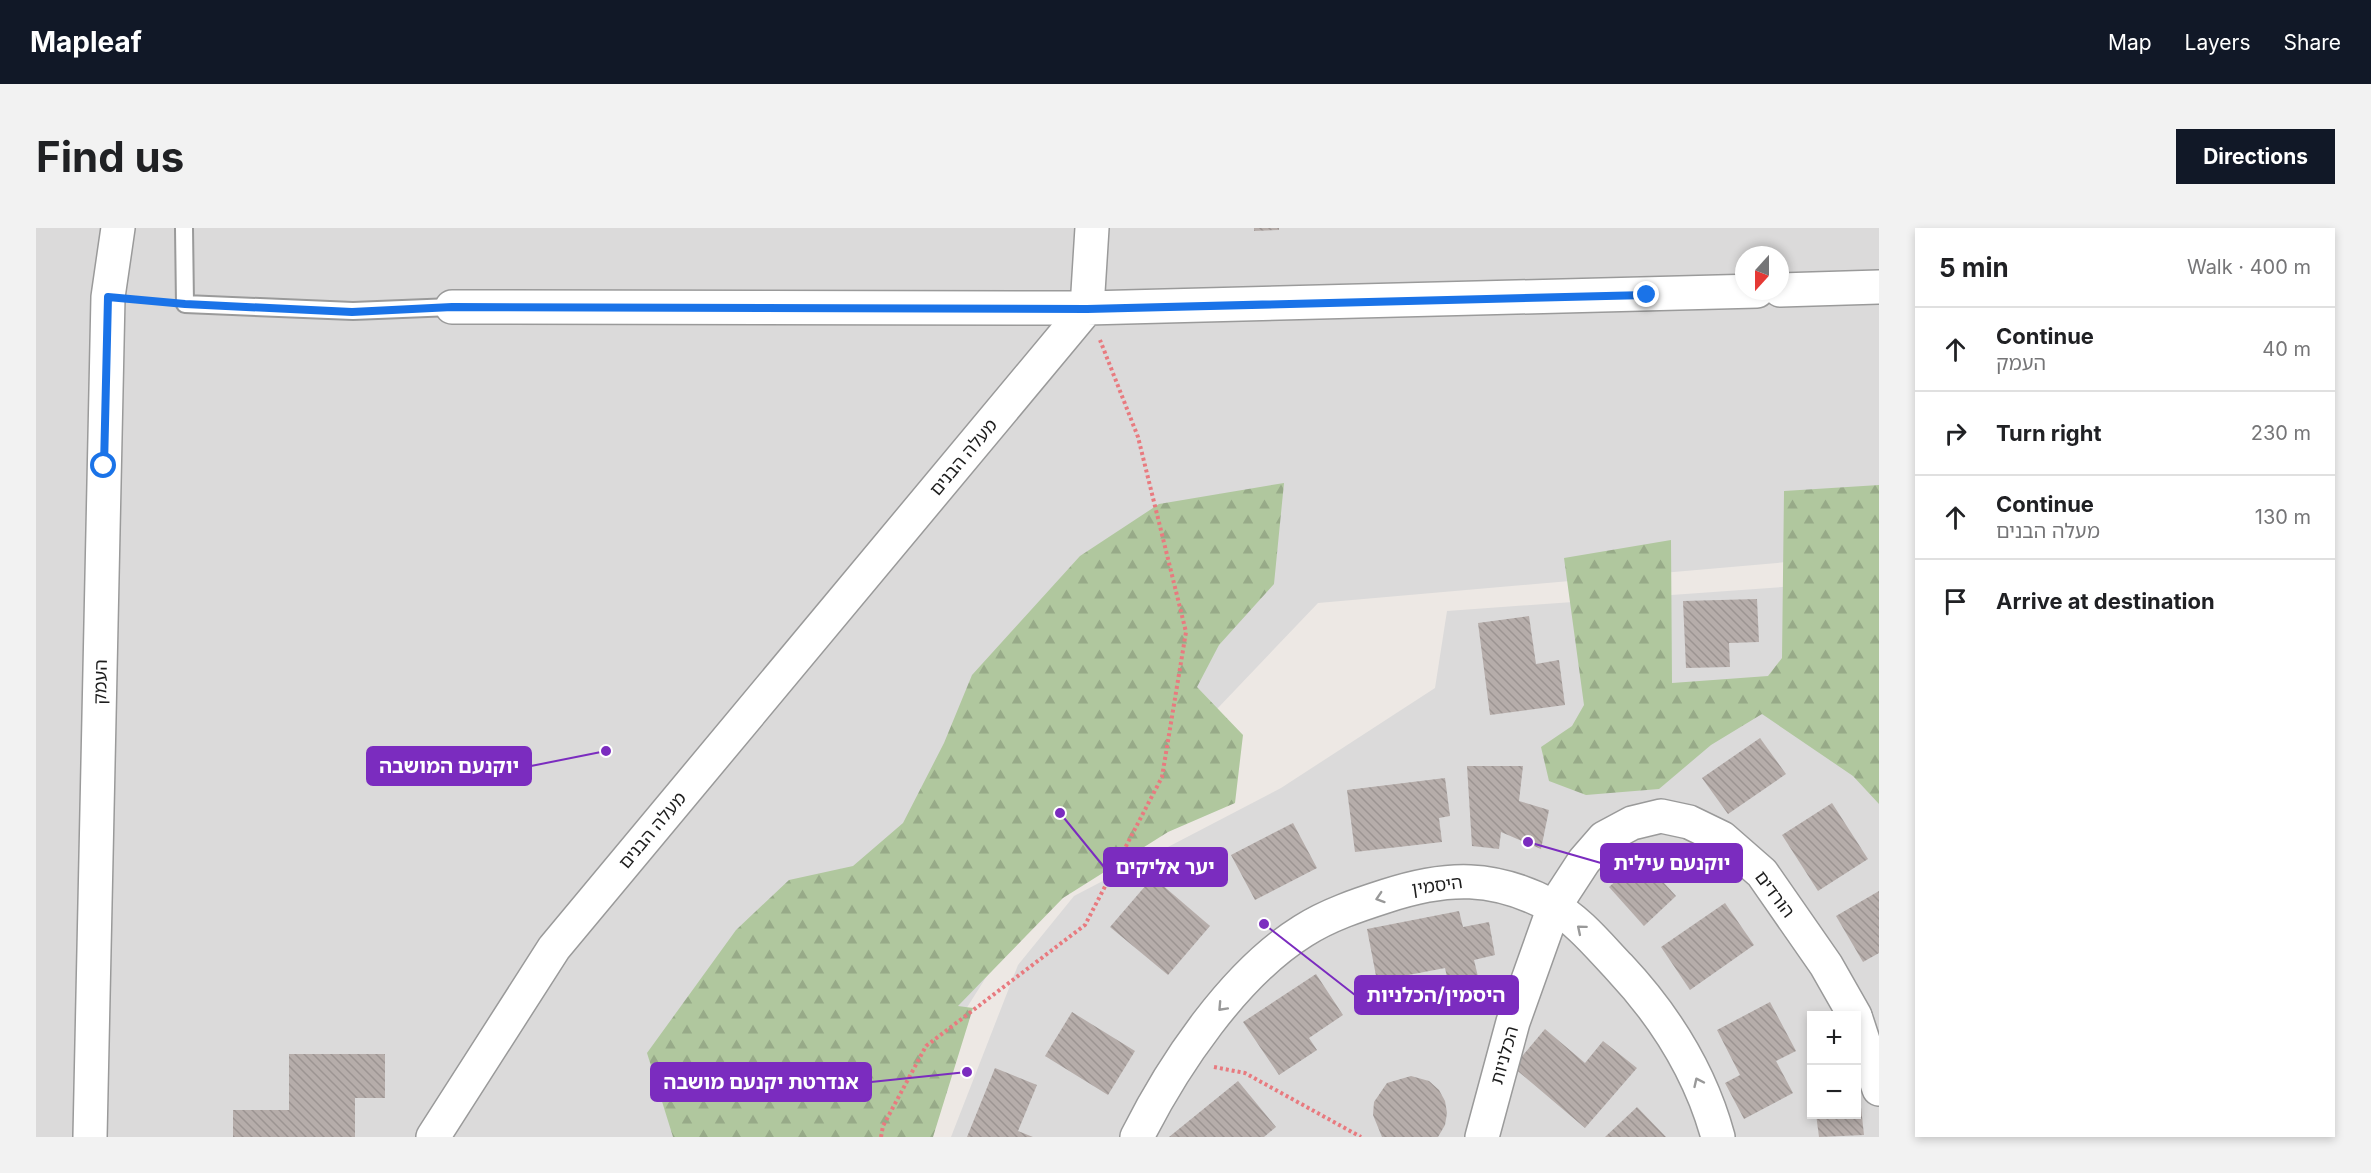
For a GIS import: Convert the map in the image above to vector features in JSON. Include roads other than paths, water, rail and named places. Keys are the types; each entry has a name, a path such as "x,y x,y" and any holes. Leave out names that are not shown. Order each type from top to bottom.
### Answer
{"street":[{"name":"העמק","path":"90,1137 108,297 118,228"},
{"path":"1087,309 1092,228"},
{"path":"1789,290 1879,287"},
{"path":"452,307 1087,309 1735,292"},
{"name":"מעלה הבנים","path":"433,1137 554,948 1087,309"},
{"name":"הורדים","path":"1554,907 1584,861 1604,838 1632,823 1661,816 1689,822 1722,838 1762,873 1826,965 1853,1011"},
{"name":"היסמין","path":"1137,1137 1155,1101 1181,1059 1214,1015 1258,968 1303,931 1357,905 1421,884 1467,880 1501,885 1554,907 1594,940 1639,988 1682,1046 1709,1105 1718,1137"},
{"name":"הכלניות","path":"1482,1137 1513,1022 1554,907"},
{"name":"הורדים","path":"1861,1033 1879,1089"}],"lane":[{"path":"184,228 185,304 352,312 452,307"}],"place":[{"name":"יוקנעם המושבה","path":"606,751"},
{"name":"יער אליקים","path":"1060,813"},
{"name":"יוקנעם עילית","path":"1528,842"},
{"name":"היסמין/הכלניות","path":"1264,924"},
{"name":"אנדרטת יקנעם מושבה","path":"967,1072"}]}
